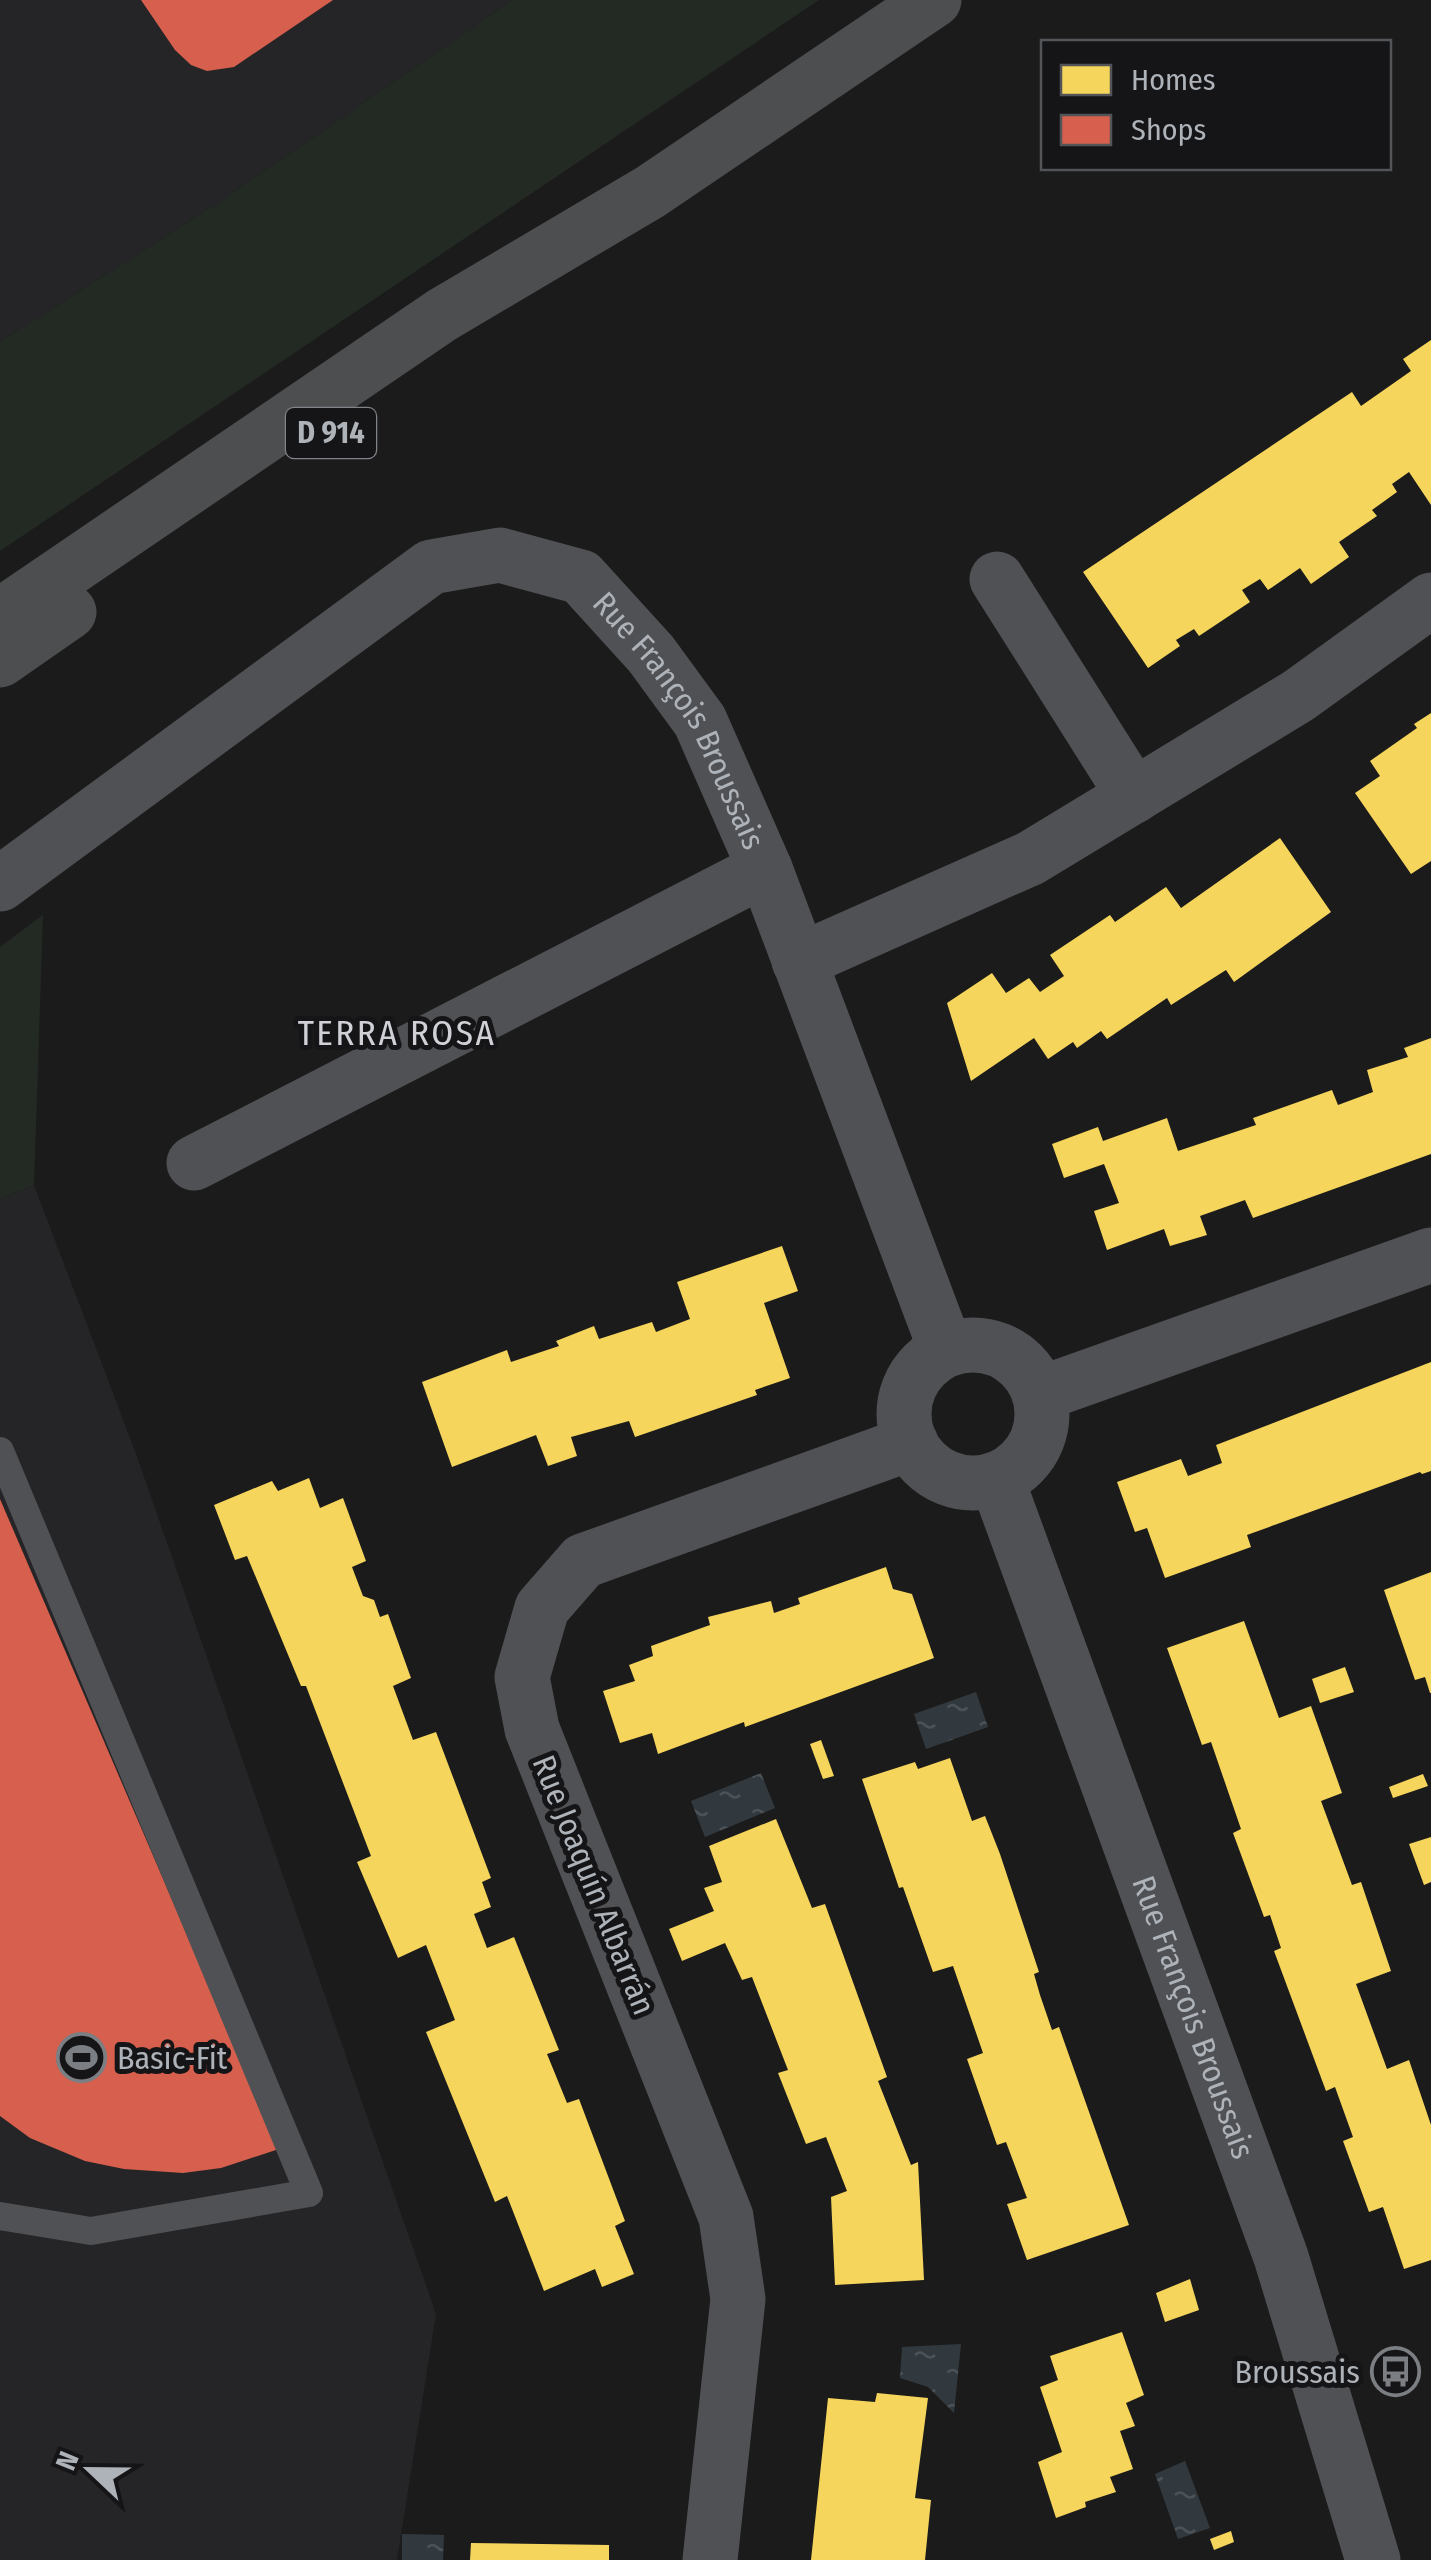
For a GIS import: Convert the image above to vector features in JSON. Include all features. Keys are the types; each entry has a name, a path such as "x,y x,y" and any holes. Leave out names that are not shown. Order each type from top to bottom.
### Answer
{"main road":[{"name":"D 914","path":"0,616 442,315 650,192 934,0"},
{"name":"D 914","path":"0,660 466,341 650,192"}],"street":[{"name":"Rue François Broussais","path":"0,884 432,568 500,555 581,577 651,654 700,721 765,869 946,1350"},
{"path":"997,579 1134,796"},
{"path":"799,962 1031,858 1298,696 1431,600"},
{"path":"194,1163 765,869"},
{"path":"1040,1394 1431,1255"},
{"path":"968,1344 991,1347 1013,1357 1030,1372 1040,1394 1044,1415 1031,1454 1016,1470 997,1480 967,1483 937,1474 921,1461 910,1443 904,1422 905,1400 913,1379 946,1350 968,1344"},
{"name":"Rue Joaquín Albarrán","path":"710,2560 738,2299 726,2216 532,1729 522,1677 542,1608 583,1561 910,1443"},
{"name":"Rue François Broussais","path":"997,1480 1281,2257 1373,2560"}],"lane":[{"path":"0,1451 309,2193 91,2230 0,2216"}],"shaded area":[{"path":"0,0 513,0 215,205 0,342"},
{"path":"513,0 819,0 0,551 0,342 215,205"},
{"path":"43,915 34,1185 0,1199 0,947"},
{"path":"34,1185 135,1451 436,2314 397,2560 0,2560 0,1199"}],"water":[{"path":"976,1692 988,1727 926,1749 914,1714"},
{"path":"761,1773 775,1808 705,1837 691,1801"},
{"path":"961,2344 954,2413 928,2387 900,2378 902,2347"},
{"path":"1185,2461 1210,2528 1178,2539 1155,2474"},
{"path":"402,2534 444,2535 443,2560 402,2560"}],"building: Homes":[{"path":"1431,340 1431,505 1409,472 1392,484 1397,492 1372,510 1377,516 1339,542 1349,557 1311,584 1300,568 1268,590 1260,579 1242,590 1250,602 1199,636 1194,629 1176,640 1180,646 1148,668 1083,572 1352,392 1361,406 1411,371 1403,359"},
{"path":"1431,713 1431,861 1411,874 1355,793 1380,776 1370,761 1417,728 1414,724"},
{"path":"1280,838 1331,912 1234,982 1226,970 1171,1005 1167,998 1107,1039 1101,1031 1077,1048 1073,1042 1048,1059 1034,1038 971,1081 947,1003 992,973 1006,993 1029,978 1040,992 1064,976 1050,955 1110,915 1115,922 1166,887 1181,908"},
{"path":"1431,1038 1431,1154 1253,1218 1245,1200 1200,1216 1207,1235 1170,1246 1164,1229 1107,1250 1094,1211 1119,1203 1104,1164 1064,1178 1052,1144 1098,1127 1103,1141 1167,1118 1178,1151 1256,1125 1253,1118 1332,1090 1338,1105 1373,1092 1367,1070 1408,1057 1404,1048"},
{"path":"782,1246 798,1291 764,1303 790,1378 755,1390 757,1395 635,1437 629,1421 571,1437 577,1456 548,1466 536,1435 452,1467 422,1382 507,1350 511,1362 559,1346 556,1341 594,1326 599,1339 652,1322 656,1332 690,1319 677,1282"},
{"path":"1431,1362 1431,1471 1247,1535 1251,1547 1165,1578 1147,1528 1135,1532 1117,1482 1181,1459 1188,1476 1222,1463 1216,1445"},
{"path":"309,1478 320,1508 343,1498 366,1561 352,1567 363,1596 374,1600 380,1617 388,1614 411,1678 393,1686 413,1740 436,1732 491,1878 482,1882 491,1907 474,1914 487,1948 514,1937 559,2050 547,2054 567,2103 579,2099 625,2221 615,2226 634,2274 602,2287 595,2269 544,2291 507,2196 495,2202 426,2032 455,2020 426,1945 398,1958 357,1862 371,1856 306,1686 301,1686 247,1556 235,1560 214,1505 272,1481 278,1491"},
{"path":"886,1567 893,1589 912,1594 934,1658 745,1727 744,1722 658,1754 652,1733 620,1743 603,1691 635,1681 629,1665 653,1656 651,1646 710,1625 708,1617 771,1601 774,1613 800,1604 798,1598"},
{"path":"1431,1572 1430,1693 1425,1677 1415,1680 1384,1590"},
{"path":"1244,1621 1279,1718 1311,1706 1342,1793 1321,1801 1352,1885 1361,1882 1391,1971 1356,1984 1387,2069 1409,2060 1431,2125 1431,2260 1404,2269 1383,2207 1369,2212 1343,2141 1353,2137 1335,2087 1326,2091 1274,1951 1281,1948 1270,1915 1264,1917 1233,1833 1241,1829 1211,1742 1202,1745 1167,1648"},
{"path":"1345,1667 1354,1692 1320,1703 1312,1679"},
{"path":"821,1740 834,1776 823,1779 810,1744"},
{"path":"950,1758 972,1821 985,1816 1000,1854 1039,1972 1034,1974 1052,2030 1059,2027 1129,2225 1027,2260 1007,2204 1027,2198 1006,2142 997,2145 967,2059 983,2053 953,1966 933,1972 862,1779 915,1762 918,1769"},
{"path":"1423,1774 1428,1786 1393,1798 1389,1787"},
{"path":"776,1819 812,1908 825,1904 887,2077 878,2081 911,2165 918,2162 924,2280 835,2285 831,2197 847,2191 826,2137 806,2144 778,2073 788,2070 752,1977 742,1980 725,1943 682,1961 669,1929 714,1911 704,1888 722,1882 709,1846"},
{"path":"1431,1837 1431,1882 1424,1885 1409,1844"},
{"path":"1190,2279 1199,2310 1165,2322 1156,2293"},
{"path":"1122,2332 1144,2395 1126,2403 1135,2426 1120,2431 1133,2469 1110,2477 1116,2492 1085,2502 1086,2507 1056,2518 1038,2462 1062,2452 1040,2387 1058,2380 1050,2356"},
{"path":"877,2393 928,2398 915,2498 931,2500 925,2560 811,2560 828,2398 875,2402"},
{"path":"1231,2531 1234,2542 1214,2550 1210,2539"},
{"path":"471,2543 609,2545 609,2560 470,2560"}],"building: Shops":[{"path":"141,0 333,0 234,67 207,71 191,65 175,50"},
{"path":"0,1499 279,2149 221,2168 183,2173 124,2169 85,2161 30,2138 0,2116"}],"place":[{"name":"Basic-Fit","path":"82,2058"},
{"name":"Broussais","path":"1395,2372"}],"district":[{"name":"TERRA ROSA","path":"397,1033"}]}
